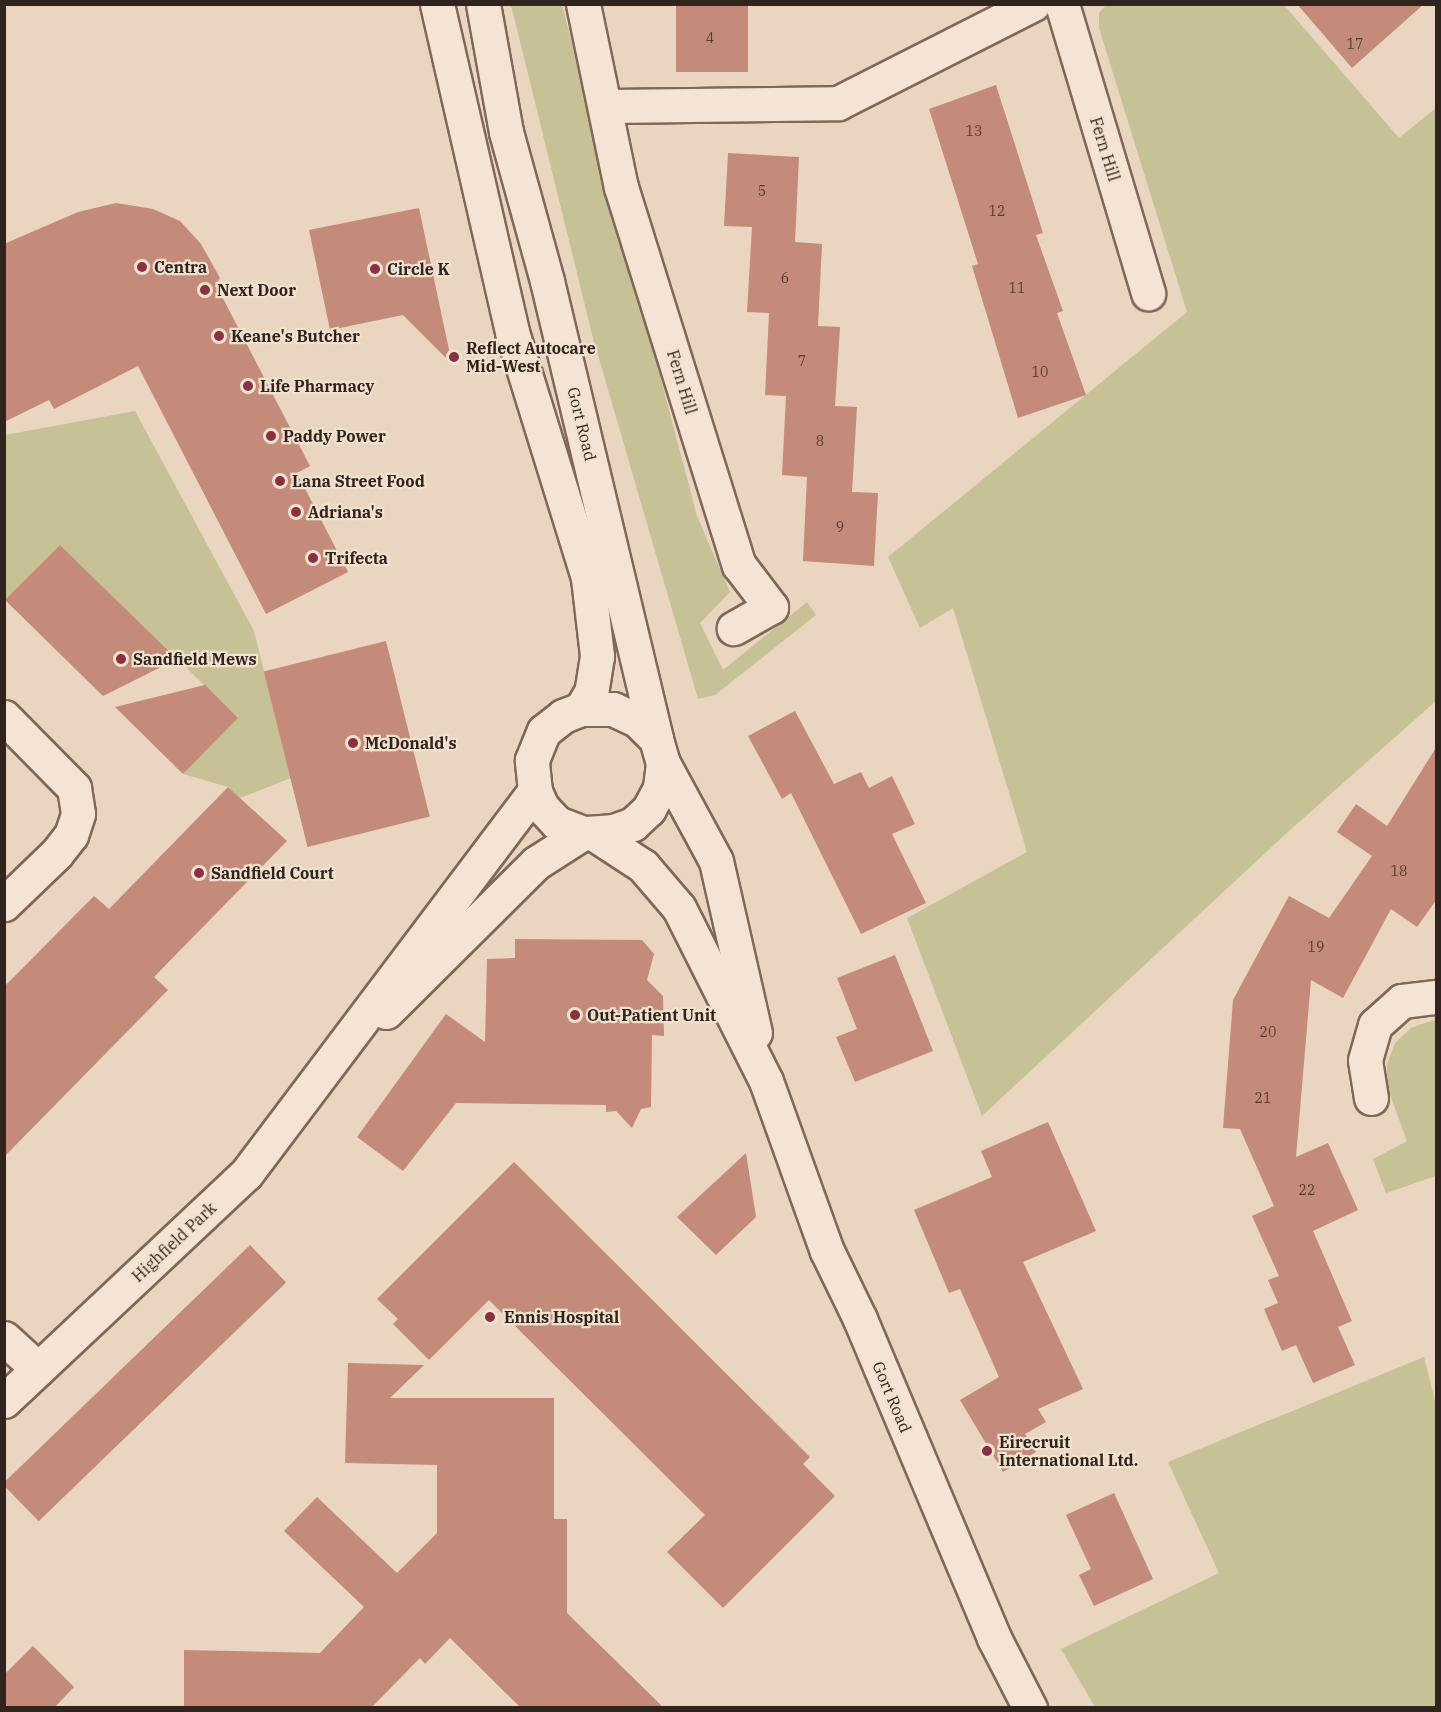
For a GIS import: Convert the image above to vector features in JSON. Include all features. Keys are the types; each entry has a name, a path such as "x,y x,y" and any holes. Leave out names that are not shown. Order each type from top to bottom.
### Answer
{"main road":[{"path":"437,4 512,332 588,579 597,656 591,693 581,709 544,731 532,760 535,791 542,807 557,823 589,833 643,866 679,908 766,1081"},
{"name":"Gort Road","path":"483,4 506,132 547,281 659,751"},
{"name":"Fern Hill","path":"583,4 621,187 739,566 771,607 734,628"},
{"path":"606,106 838,103 1033,4"},
{"name":"Fern Hill","path":"1062,4 1148,293"},
{"path":"581,709 613,709 637,720 659,751 716,861 766,1081"},
{"path":"4,717 74,788 78,814 70,835 57,853 4,904"},
{"path":"326,1069 442,960 536,863 589,833 633,824 649,809 660,788 659,751"},
{"path":"326,1069 535,791"},
{"path":"1371,1098 1365,1060 1375,1025 1402,1001 1437,997"},
{"name":"Highfield Park","path":"4,1401 246,1174 326,1069"},
{"name":"Gort Road","path":"766,1081 826,1251 860,1319 994,1638 1030,1707"},
{"path":"4,1338 38,1369"}],"shaded area":[{"path":"511,5 562,5 697,516 730,592 700,623 723,670 807,602 816,615 715,695 698,699 593,338"},
{"path":"1106,5 1284,5 1399,138 1436,108 1436,701 1290,830 982,1116 907,918 1027,852 953,608 920,628 888,557 1187,312 1099,28 1099,13"},
{"path":"135,411 254,631 291,778 240,798 228,787 183,774 238,718 60,545 5,601 5,435"},
{"path":"1436,1021 1436,1176 1386,1193 1373,1159 1407,1141 1386,1084 1387,1064 1395,1043 1411,1028"},
{"path":"1424,1357 1436,1405 1436,1707 1095,1707 1061,1649 1219,1573 1168,1462"}],"building":[{"path":"676,4 748,4 748,72 676,72"},
{"path":"1297,4 1424,4 1352,68"},
{"path":"996,85 1043,233 1036,235 1063,311 1057,313 1086,395 1018,418 972,266 978,264 929,109"},
{"path":"728,153 799,157 795,242 822,244 818,326 840,327 835,406 857,407 852,492 878,493 874,566 803,561 807,477 782,475 786,396 765,395 769,313 747,312 752,227 724,226"},
{"path":"116,203 153,209 180,221 201,244 220,278 216,285 310,466 297,473 348,572 266,614 138,366 54,409 49,400 4,422 4,244 78,212"},
{"path":"419,208 452,364 403,315 330,330 309,230"},
{"name":"Sandfield Mews","path":"60,545 177,659 103,696 5,600"},
{"path":"386,641 430,817 308,847 264,671"},
{"path":"205,685 238,718 183,774 115,707"},
{"path":"795,711 834,784 861,772 869,788 892,776 915,824 892,834 926,903 861,934 791,793 782,799 748,736"},
{"path":"1437,746 1437,899 1417,927 1391,909 1343,998 1311,980 1296,1157 1328,1143 1358,1210 1313,1231 1352,1321 1338,1327 1355,1365 1313,1383 1296,1345 1282,1351 1264,1309 1278,1303 1268,1280 1279,1276 1252,1216 1274,1206 1240,1129 1223,1128 1233,1000 1289,896 1329,918 1372,856 1337,832 1356,804 1387,826"},
{"path":"228,787 287,841 154,977 168,990 4,1157 4,987 94,896 109,909"},
{"name":"Out-Patient Unit","path":"515,939 642,940 654,954 647,980 663,996 664,1036 652,1035 651,1107 641,1109 632,1128 616,1111 606,1112 606,1105 456,1103 403,1171 357,1137 446,1014 485,1042 487,959 515,958"},
{"path":"895,955 933,1051 855,1082 836,1037 857,1029 837,978"},
{"path":"1048,1122 1096,1231 1023,1262 1083,1389 1038,1409 1046,1422 1025,1434 1036,1452 1003,1472 960,1400 999,1377 960,1289 949,1293 914,1210 992,1177 981,1151"},
{"path":"746,1153 756,1217 716,1255 677,1217"},
{"path":"514,1162 810,1457 803,1464 835,1496 723,1608 667,1552 705,1515 489,1300 429,1360 393,1324 398,1319 377,1299"},
{"path":"250,1245 286,1282 39,1521 4,1485 4,1483"},
{"path":"348,1363 424,1365 390,1398 554,1398 554,1519 567,1519 567,1613 663,1707 520,1707 450,1638 425,1664 420,1658 372,1707 184,1707 184,1650 320,1653 364,1607 284,1531 317,1497 397,1573 437,1533 437,1465 345,1463"},
{"path":"1114,1493 1153,1579 1094,1606 1079,1575 1091,1569 1066,1515"},
{"path":"33,1646 74,1687 55,1707 4,1707 4,1675"}],"place":[{"name":"Centra","path":"142,267"},
{"name":"Circle K","path":"375,269"},
{"name":"Next Door","path":"205,290"},
{"name":"Keane's Butcher","path":"219,336"},
{"name":"Reflect Autocare Mid-West","path":"454,357"},
{"name":"Life Pharmacy","path":"248,386"},
{"name":"Paddy Power","path":"271,436"},
{"name":"Lana Street Food","path":"280,481"},
{"name":"Adriana's","path":"296,512"},
{"name":"Trifecta","path":"313,558"},
{"name":"Sandfield Mews","path":"121,659"},
{"name":"McDonald's","path":"353,743"},
{"name":"Sandfield Court","path":"199,873"},
{"name":"Out-Patient Unit","path":"575,1015"},
{"name":"Ennis Hospital","path":"490,1317"},
{"name":"Eirecruit International Ltd.","path":"987,1451"}]}
